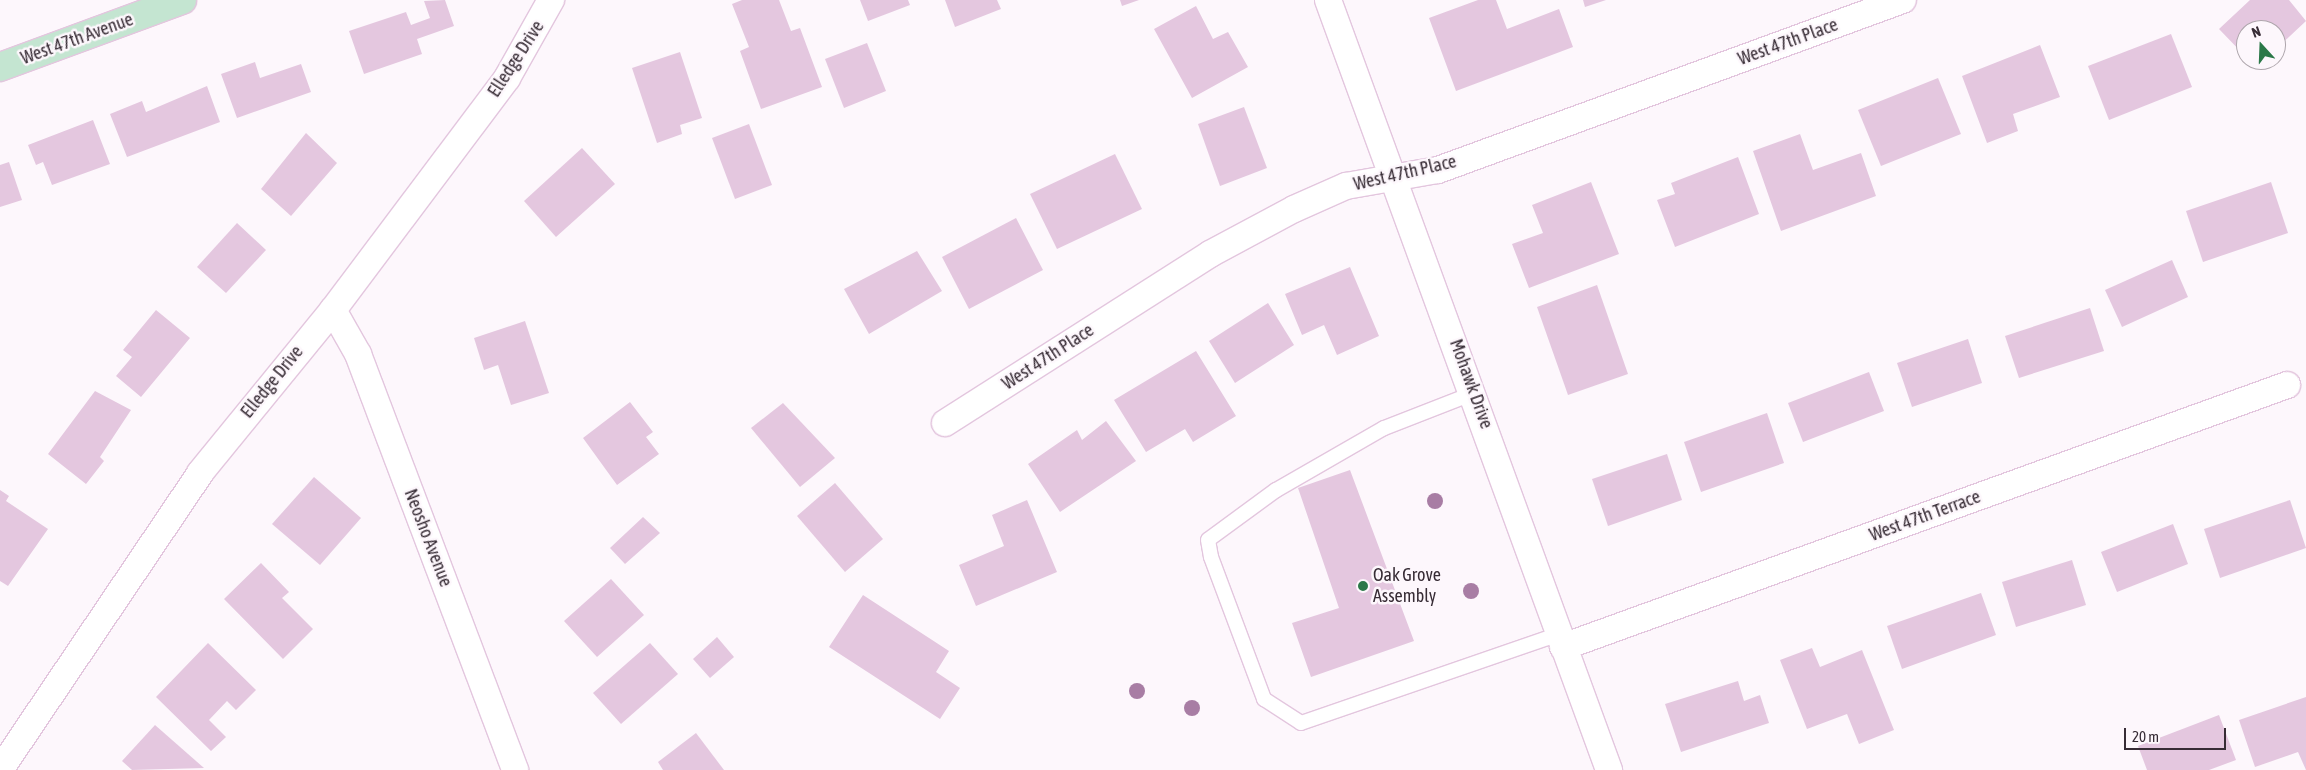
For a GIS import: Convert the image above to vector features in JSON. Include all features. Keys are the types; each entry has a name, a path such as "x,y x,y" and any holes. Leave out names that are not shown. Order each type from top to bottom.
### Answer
{"street":[{"name":"West 47th Avenue","path":"0,68 182,0"},
{"name":"Elledge Drive","path":"0,770 200,473 333,310 507,78 551,0"},
{"name":"Mohawk Drive","path":"1328,0 1474,393 1609,770"},
{"name":"West 47th Place","path":"945,423 1210,254 1346,186 1438,170 1903,0"},
{"name":"Neosho Avenue","path":"333,310 358,354 515,770"},
{"name":"West 47th Terrace","path":"1561,640 2287,385"}],"lane":[{"path":"1474,393 1384,428 1276,490 1208,540 1211,557 1264,699 1301,723 1561,640"}],"building":[{"path":"445,0 454,26 417,39 422,54 364,74 349,31 406,12 411,25 430,18 424,1"},
{"path":"742,0 779,0 791,31 800,28 822,87 761,109 740,51 749,47 732,4"},
{"path":"860,0 908,0 910,5 868,21"},
{"path":"945,0 997,0 1001,9 955,27"},
{"path":"1120,0 1139,0 1122,6"},
{"path":"1478,0 1496,0 1507,29 1559,9 1573,47 1456,91 1429,18"},
{"path":"1583,0 1606,0 1585,7"},
{"path":"2250,0 2289,0 2306,21 2286,40 2286,20 2236,20 2236,47 2219,29"},
{"path":"1196,6 1213,39 1228,32 1248,67 1192,98 1154,29"},
{"path":"2171,34 2192,87 2109,120 2088,66"},
{"path":"867,43 886,91 844,108 825,59"},
{"path":"2040,45 2060,97 2013,114 2018,131 1987,143 1962,76"},
{"path":"680,52 702,118 680,125 682,134 657,143 632,68"},
{"path":"255,62 260,78 301,64 311,92 237,118 221,74"},
{"path":"1938,78 1961,134 1881,166 1858,110"},
{"path":"207,86 220,122 127,157 110,114 142,101 146,112"},
{"path":"1244,107 1267,168 1220,186 1198,124"},
{"path":"93,120 110,164 52,185 43,162 36,165 28,145"},
{"path":"749,124 772,185 735,199 712,138"},
{"path":"306,133 337,163 291,216 261,189"},
{"path":"1800,134 1813,170 1861,153 1876,196 1781,231 1753,151"},
{"path":"582,148 615,184 556,237 524,201"},
{"path":"1115,154 1142,209 1057,249 1030,194"},
{"path":"1738,157 1759,214 1675,247 1657,200 1675,194 1671,183"},
{"path":"9,162 22,200 0,207 0,165"},
{"path":"1591,182 1619,254 1529,288 1512,244 1543,233 1532,205"},
{"path":"2271,182 2288,233 2203,262 2186,211"},
{"path":"1016,218 1043,270 969,309 942,257"},
{"path":"237,223 266,250 226,293 197,267"},
{"path":"917,251 942,291 869,334 844,289"},
{"path":"2172,260 2188,297 2122,327 2105,290"},
{"path":"1350,267 1379,336 1337,355 1324,325 1302,335 1285,294"},
{"path":"1597,285 1628,374 1568,395 1537,307"},
{"path":"1268,303 1294,345 1235,383 1209,341"},
{"path":"2090,308 2104,351 2019,378 2005,336"},
{"path":"156,310 190,338 141,397 116,376 132,357 123,350"},
{"path":"525,321 549,393 511,405 498,365 484,370 474,338"},
{"path":"1968,339 1982,383 1912,407 1897,363"},
{"path":"1196,351 1236,416 1193,442 1185,429 1146,452 1114,400"},
{"path":"1869,372 1884,411 1803,442 1788,403"},
{"path":"95,391 131,410 100,457 104,461 86,484 48,454"},
{"path":"630,402 653,432 646,437 659,454 617,485 583,438"},
{"path":"783,403 835,458 800,487 751,428"},
{"path":"1767,413 1784,463 1701,492 1684,442"},
{"path":"1106,421 1136,461 1060,512 1028,464 1077,430 1082,440"},
{"path":"1667,454 1682,500 1608,526 1592,479"},
{"name":"Oak Grove Assembly","path":"1350,470 1414,641 1311,677 1292,623 1339,608 1298,488"},
{"path":"314,477 361,518 320,565 272,524"},
{"path":"835,483 883,539 845,572 797,516"},
{"path":"0,490 9,496 6,501 48,529 8,586 0,581"},
{"path":"1027,500 1057,572 976,606 959,565 1004,546 992,515"},
{"path":"2290,500 2306,548 2220,578 2204,529"},
{"path":"643,517 660,533 625,564 610,548"},
{"path":"2173,524 2188,564 2117,592 2101,552"},
{"path":"2072,560 2086,605 2016,627 2002,582"},
{"path":"261,563 289,592 282,598 313,629 283,659 224,599"},
{"path":"611,579 644,615 597,657 564,621"},
{"path":"1981,593 1996,635 1902,669 1887,626"},
{"path":"863,595 949,651 936,672 960,688 940,719 829,647"},
{"path":"717,637 734,657 710,678 693,659"},
{"path":"208,643 256,690 236,710 227,701 209,720 226,737 211,751 156,697"},
{"path":"650,643 678,674 621,724 593,693"},
{"path":"1812,648 1820,667 1862,650 1894,730 1859,744 1847,714 1807,729 1780,660"},
{"path":"1738,681 1744,701 1760,695 1769,723 1681,752 1665,704"},
{"path":"2306,697 2306,770 2298,752 2255,767 2239,720"},
{"path":"2219,715 2236,760 2209,770 2147,770 2138,746"},
{"path":"155,725 204,768 132,770 122,761"},
{"path":"696,733 724,770 663,770 658,762"}],"place":[{"name":"Oak Grove Assembly","path":"1363,586"}]}
